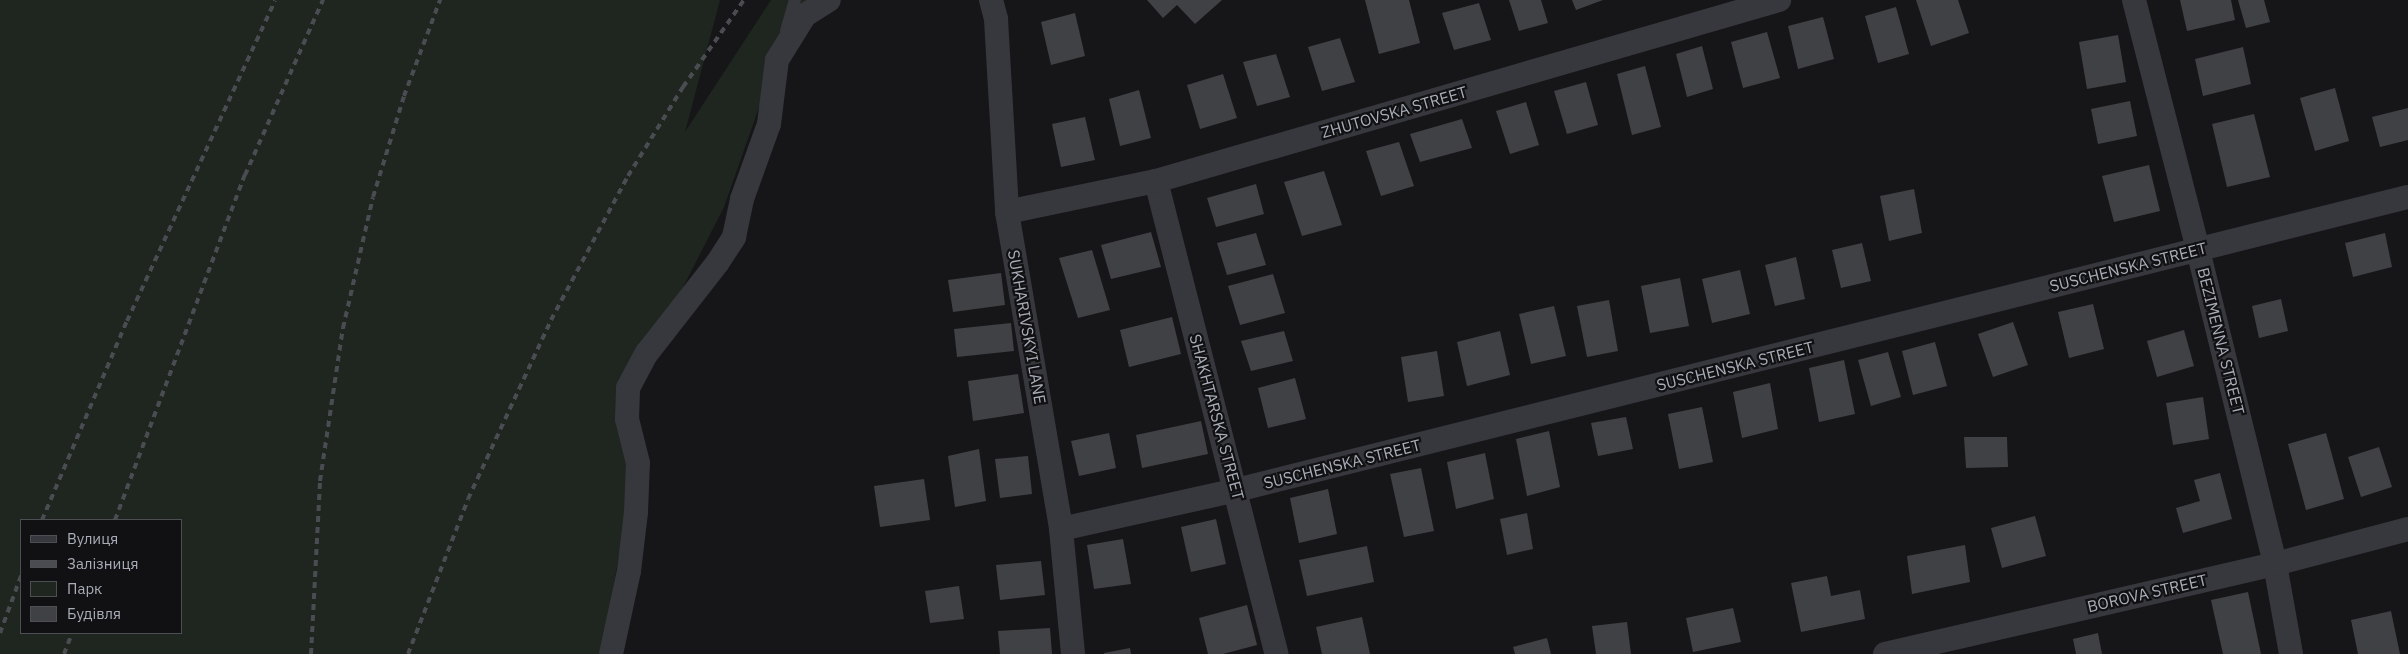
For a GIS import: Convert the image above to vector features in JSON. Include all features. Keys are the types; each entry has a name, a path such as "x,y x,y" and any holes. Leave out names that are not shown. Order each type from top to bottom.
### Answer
{"street":[{"path":"611,654 629,570 636,512 638,463 627,418 628,388 647,353 718,262 734,237 742,199 769,124 777,60 805,15 830,0"},
{"name":"SUKHARIVSKYI LANE","path":"991,0 996,18 1007,212 1061,529 1073,654"},
{"name":"ZHUTOVSKA STREET","path":"1007,212 1156,181 1779,0"},
{"name":"BEZIMENNA STREET","path":"2134,0 2275,564 2291,654"},
{"name":"SHAKHTARSKA STREET","path":"1156,181 1277,654"},
{"name":"SUSCHENSKA STREET","path":"1061,529 1236,490 2408,197"},
{"name":"BOROVA STREET","path":"1885,654 2275,564 2408,529"}],"lane":[{"path":"777,60 795,0"}],"green space":[{"path":"0,0 720,0 685,132 771,0 818,0 787,28 724,207 655,342 631,383 632,485 601,654 0,654"}],"building":[{"path":"1147,0 1222,0 1195,24 1177,5 1163,18"},
{"path":"1365,0 1409,0 1420,43 1379,54"},
{"path":"1509,0 1541,0 1548,23 1519,31"},
{"path":"1572,0 1603,0 1576,10"},
{"path":"1916,0 1958,0 1969,33 1931,46"},
{"path":"2180,0 2231,0 2235,20 2187,31"},
{"path":"2238,0 2264,0 2270,22 2246,28"},
{"path":"1479,3 1491,40 1454,50 1442,13"},
{"path":"1896,7 1909,54 1878,63 1865,16"},
{"path":"1075,13 1085,56 1051,65 1041,22"},
{"path":"1823,17 1834,59 1798,69 1788,26"},
{"path":"1767,32 1780,78 1743,88 1731,42"},
{"path":"2118,35 2126,82 2087,89 2079,42"},
{"path":"1340,38 1355,82 1322,91 1308,47"},
{"path":"1702,46 1713,89 1687,97 1676,54"},
{"path":"2243,47 2251,84 2203,96 2195,59"},
{"path":"1276,54 1290,97 1257,106 1243,62"},
{"path":"1645,66 1661,127 1632,135 1617,74"},
{"path":"1223,74 1237,118 1200,129 1187,85"},
{"path":"1586,82 1598,125 1567,134 1554,91"},
{"path":"2335,88 2349,141 2315,151 2300,98"},
{"path":"1139,90 1151,138 1120,146 1109,99"},
{"path":"2130,101 2137,136 2098,144 2091,109"},
{"path":"1526,102 1539,145 1510,154 1496,111"},
{"path":"2408,108 2408,140 2380,147 2372,117"},
{"path":"2254,114 2270,177 2227,187 2212,124"},
{"path":"1085,117 1095,160 1061,167 1052,124"},
{"path":"1462,119 1472,148 1420,162 1410,134"},
{"path":"1399,142 1414,186 1381,196 1366,151"},
{"path":"2149,165 2160,211 2114,222 2102,176"},
{"path":"1324,171 1342,225 1302,236 1284,182"},
{"path":"1256,184 1264,214 1216,227 1207,198"},
{"path":"1914,189 1922,233 1889,241 1880,196"},
{"path":"1151,232 1161,267 1111,279 1101,245"},
{"path":"1256,233 1266,265 1227,275 1217,243"},
{"path":"2385,233 2392,267 2353,277 2345,243"},
{"path":"1862,243 1871,281 1841,288 1832,250"},
{"path":"1092,250 1110,310 1078,318 1059,258"},
{"path":"1796,257 1805,299 1775,306 1765,265"},
{"path":"1740,270 1750,314 1712,323 1702,279"},
{"path":"1001,273 1005,305 953,312 948,280"},
{"path":"1273,274 1285,313 1240,325 1228,286"},
{"path":"1680,278 1689,326 1650,333 1641,286"},
{"path":"2281,299 2288,331 2259,338 2252,306"},
{"path":"1609,300 1618,351 1587,357 1577,306"},
{"path":"2093,304 2104,349 2069,358 2058,312"},
{"path":"1554,306 1566,356 1531,364 1519,314"},
{"path":"1172,317 1181,354 1129,367 1120,330"},
{"path":"2013,322 2028,365 1993,377 1978,334"},
{"path":"1011,323 1014,351 957,357 954,329"},
{"path":"2184,330 2194,366 2157,377 2147,341"},
{"path":"1284,331 1293,361 1251,371 1241,341"},
{"path":"1500,331 1510,375 1467,386 1457,342"},
{"path":"1935,342 1947,386 1913,395 1902,351"},
{"path":"1437,351 1444,396 1408,402 1401,357"},
{"path":"1888,352 1901,397 1871,406 1858,360"},
{"path":"1844,360 1855,414 1819,422 1809,368"},
{"path":"1018,374 1024,413 973,421 968,381"},
{"path":"1295,378 1306,419 1268,428 1258,388"},
{"path":"1770,383 1778,429 1742,438 1733,392"},
{"path":"2203,397 2209,439 2173,445 2166,403"},
{"path":"1702,407 1713,462 1679,469 1668,414"},
{"path":"1626,417 1633,449 1598,456 1591,423"},
{"path":"1201,421 1208,454 1142,468 1136,435"},
{"path":"1549,431 1560,487 1527,496 1516,439"},
{"path":"1109,433 1116,468 1079,476 1071,441"},
{"path":"2326,433 2344,499 2306,510 2288,444"},
{"path":"1964,437 2007,437 2008,467 1966,468"},
{"path":"2379,447 2392,487 2361,497 2348,457"},
{"path":"979,449 986,501 955,507 948,456"},
{"path":"1485,453 1494,499 1456,509 1447,462"},
{"path":"1028,456 1032,494 1000,498 995,459"},
{"path":"1421,468 1434,531 1404,537 1390,474"},
{"path":"2220,473 2232,519 2183,533 2176,508 2200,501 2194,480"},
{"path":"924,479 930,520 880,527 874,486"},
{"path":"1328,489 1337,534 1299,543 1290,498"},
{"path":"1527,513 1533,549 1507,555 1500,519"},
{"path":"2035,516 2046,556 2002,568 1991,528"},
{"path":"1216,519 1226,564 1191,572 1181,527"},
{"path":"1123,539 1131,584 1094,589 1087,545"},
{"path":"1965,545 1970,582 1912,594 1907,556"},
{"path":"1367,546 1374,582 1307,596 1299,560"},
{"path":"1041,561 1045,595 1000,600 996,565"},
{"path":"1827,576 1831,596 1860,590 1865,619 1801,632 1791,583"},
{"path":"959,586 964,619 930,623 925,591"},
{"path":"2248,592 2261,654 2223,654 2211,600"},
{"path":"1247,605 1257,645 1223,654 1208,654 1199,618"},
{"path":"1733,608 1741,642 1693,652 1686,618"},
{"path":"2391,611 2400,654 2358,654 2351,620"},
{"path":"1362,617 1370,654 1322,654 1316,627"},
{"path":"1627,622 1631,654 1596,654 1592,626"},
{"path":"1050,628 1052,654 1000,654 998,631"},
{"path":"2098,633 2102,654 2076,654 2073,639"},
{"path":"1547,638 1551,654 1515,654 1513,647"},
{"path":"1130,648 1131,654 1104,654 1104,653"}],"railway":[{"path":"42,519 127,321 275,0"},
{"path":"115,519 245,175 323,0"},
{"path":"311,654 320,481 343,328 373,197 404,96 440,0"},
{"path":"408,654 468,499 551,320 628,176 683,87 744,0"},
{"path":"0,633 20,579"},
{"path":"64,654 72,634"}]}
